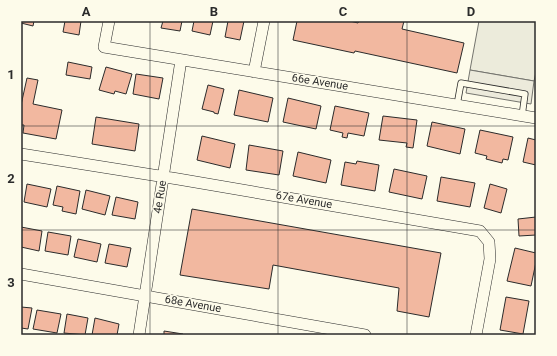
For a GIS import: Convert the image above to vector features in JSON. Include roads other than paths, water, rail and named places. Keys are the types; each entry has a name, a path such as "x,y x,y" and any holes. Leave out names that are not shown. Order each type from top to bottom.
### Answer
{"street":[{"name":"66e Avenue","path":"108,21 104,47 536,118"},
{"path":"254,72 264,21"},
{"name":"4e Rue","path":"139,335 181,60"},
{"name":"67e Avenue","path":"21,154 163,176 480,230 489,242 490,258 476,335"},
{"name":"68e Avenue","path":"21,274 365,335"}],"lane":[{"path":"457,105 461,83 525,94 522,116"}]}
